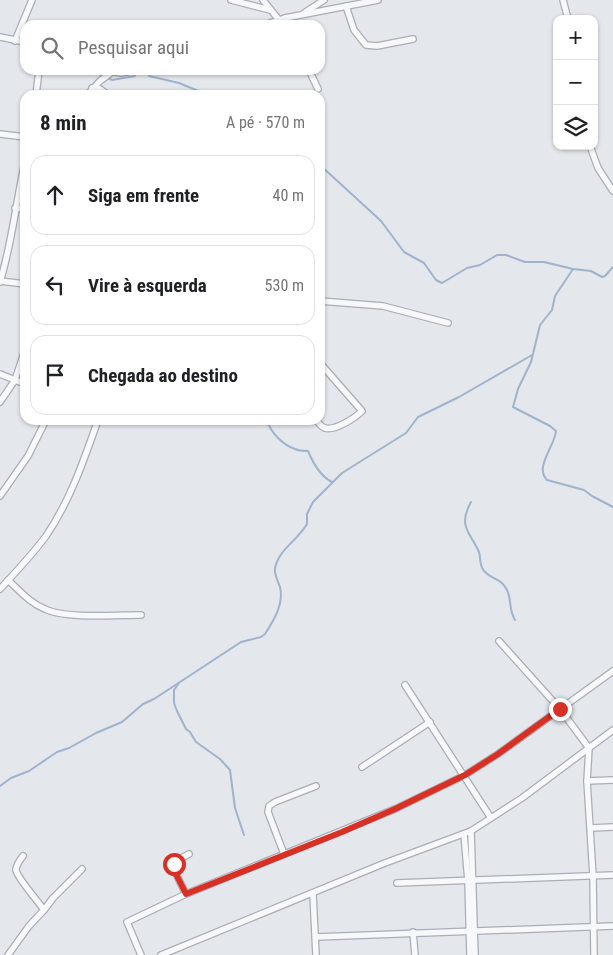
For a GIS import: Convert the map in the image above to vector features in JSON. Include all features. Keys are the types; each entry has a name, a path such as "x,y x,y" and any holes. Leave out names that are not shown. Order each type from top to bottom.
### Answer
{"street":[{"path":"24,20 32,0"},
{"path":"232,0 270,10"},
{"path":"263,0 270,10 282,19"},
{"path":"300,15 324,0"},
{"path":"279,20 378,0"},
{"path":"562,0 567,15"},
{"path":"346,6 354,30 366,45 377,46 412,38"},
{"path":"15,41 20,29"},
{"path":"0,37 20,42"},
{"path":"37,90 38,75"},
{"path":"92,88 108,75"},
{"path":"311,75 318,89"},
{"path":"92,88 100,90"},
{"path":"0,134 20,137"},
{"path":"591,150 598,168 613,191"},
{"path":"20,185 9,249 0,282 20,284"},
{"path":"15,208 20,208"},
{"path":"325,301 383,306 448,323"},
{"path":"0,402 15,380 20,365"},
{"path":"321,425 329,429 348,422 362,411 325,369"},
{"path":"0,374 20,382"},
{"path":"0,496 28,456 44,425"},
{"path":"0,589 37,548 57,518 68,498 96,425"},
{"path":"8,580 31,602 47,610 66,614 141,615"},
{"path":"499,641 560,709 589,748 588,781 593,876 594,955"},
{"path":"141,955 127,922 186,894 395,809 465,775 498,754 613,671"},
{"path":"405,685 492,818"},
{"path":"362,767 430,722"},
{"path":"162,955 385,863 471,831 559,772 613,730"},
{"path":"588,781 613,780"},
{"path":"284,854 268,812 269,806 316,786"},
{"path":"591,828 613,827"},
{"path":"471,831 472,930 475,955"},
{"path":"464,834 471,881"},
{"path":"186,894 175,872 174,864 190,854"},
{"path":"23,856 16,872 44,910"},
{"path":"8,955 53,898 82,869"},
{"path":"397,883 613,875"},
{"path":"313,894 316,955"},
{"path":"316,937 613,926"},
{"path":"470,955 472,930"},
{"path":"413,932 414,955"}],"waterway":[{"path":"101,75 112,80 135,76"},
{"path":"149,76 179,83 196,90"},
{"path":"325,170 381,221 404,252 424,263 436,280 442,283 467,268 480,265 497,255 506,255 525,262 544,262 573,269"},
{"path":"613,267 602,277 591,271 573,269 555,296 552,310 540,325 531,362 518,389 513,407 556,431 544,463 544,475 547,480 584,490 613,507"},
{"path":"0,786 11,778 29,771 57,752 122,722 143,704 154,699 241,642 261,637 265,634 275,617 281,600 280,587 275,571 277,561 307,524 307,514 313,502 342,473 406,433 418,417 459,397 532,355"},
{"path":"269,425 274,433 290,447 301,451 308,451 317,469 332,482"},
{"path":"471,502 465,518 465,524 479,552 482,569 502,583 507,590 515,620"},
{"path":"179,683 174,690 174,703 177,711 186,729 196,742 220,759 230,770 235,808 244,835"}],"route":[{"path":"174,864 175,872 186,894 342,832 465,775 498,754 560,709"}]}
